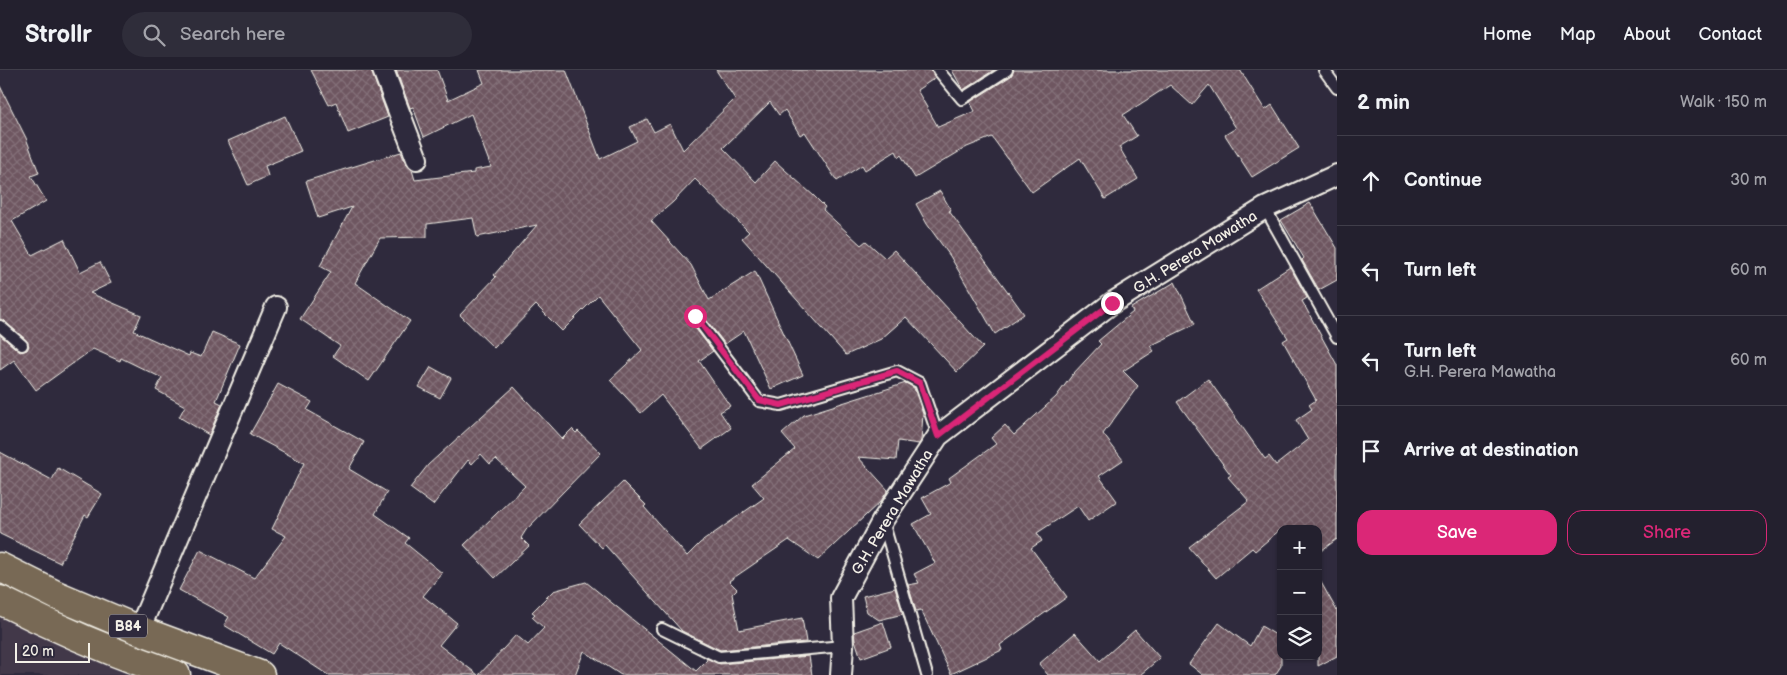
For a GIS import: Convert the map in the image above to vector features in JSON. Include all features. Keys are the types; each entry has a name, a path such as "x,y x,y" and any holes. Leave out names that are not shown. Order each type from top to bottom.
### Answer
{"main road":[{"name":"B84","path":"0,567 56,595 140,630 260,675"},
{"name":"B84","path":"0,600 43,622 111,651 176,675"}],"street":[{"path":"384,70 417,160"},
{"name":"G.H. Perera Mawatha","path":"842,675 841,598 883,520 938,436 1112,303 1265,208 1337,175"},
{"path":"140,630 276,306"}],"lane":[{"path":"938,70 962,99 1007,70"},
{"path":"1324,70 1337,88"},
{"path":"1265,208 1337,337"},
{"path":"695,316 759,400 781,405 897,371 920,383 938,436"},
{"path":"0,326 22,345"},
{"path":"883,520 927,675"},
{"path":"662,629 719,657 842,646"}],"shaded area":[{"path":"0,611 138,675 0,675"}],"building":[{"path":"311,70 371,70 388,117 348,133 336,102 329,105"},
{"path":"396,70 437,70 448,100 484,83 479,70 566,70 600,159 637,141 630,127 647,119 654,132 670,124 683,150 735,99 716,70 931,70 935,78 917,90 938,127 975,111 970,102 1011,76 1014,70 1240,70 1265,110 1272,105 1299,148 1252,177 1225,135 1236,128 1209,85 1192,105 1170,85 1123,115 1137,136 1119,147 1138,179 1105,199 1080,158 1032,192 992,137 967,147 915,178 901,155 899,157 896,151 865,170 862,165 837,181 805,132 800,135 785,110 779,115 770,102 723,148 756,182 775,161 814,196 825,207 823,210 861,245 866,241 885,258 894,250 983,347 957,372 906,317 881,339 846,355 742,238 749,232 695,179 651,221 691,265 709,300 755,271 803,375 771,389 744,331 725,344 700,312 695,309 691,310 689,320 713,351 699,361 730,406 720,412 731,428 702,449 661,395 641,413 610,380 642,350 598,295 562,331 536,305 494,348 460,315 496,277 494,275 537,225 477,237 473,218 427,224 427,237 380,238 355,283 410,321 369,381 333,356 340,346 300,319 331,272 320,266 352,207 318,218 306,181 401,152 406,164 412,170 415,180 474,173 474,170 491,167 471,114 424,137 413,107 410,108"},
{"path":"952,70 994,70 963,90"},
{"path":"0,86 26,138 39,173 31,176 46,201 12,221 32,255 64,239 80,272 100,262 111,283 90,293 141,315 134,331 189,356 190,353 201,357 212,332 240,344 216,401 222,404 209,435 179,417 185,406 156,390 162,378 121,358 120,361 93,349 36,390 14,360 0,370 0,335 20,352 27,350 29,346 26,340 0,319"},
{"path":"285,116 301,151 265,166 268,176 248,185 228,141"},
{"path":"940,191 951,210 949,211 1024,314 995,334 950,256 927,224 916,204"},
{"path":"1310,203 1337,248 1337,280 1319,290 1302,260 1304,258 1281,220"},
{"path":"1290,267 1307,298 1302,301 1337,365 1337,539 1322,550 1322,525 1277,525 1277,532 1255,551 1252,548 1216,578 1189,547 1249,501 1228,477 1231,475 1177,402 1208,379 1265,459 1269,456 1276,465 1308,440 1296,420 1312,409 1309,405 1316,400 1283,341 1288,338 1256,289"},
{"path":"1175,282 1195,324 1150,346 1154,351 1123,371 1138,386 1103,434 1123,460 1099,476 1117,501 1088,521 1078,506 1037,533 1042,541 1031,548 1067,597 1000,645 1002,650 951,674 921,610 916,611 908,585 919,583 914,574 935,563 913,524 931,514 922,498 951,482 949,478 996,444 991,438 1005,425 1014,435 1056,397 1073,374 1101,344 1098,341 1133,312 1131,308"},
{"path":"431,367 451,378 440,398 419,387"},
{"path":"906,383 914,388 923,414 921,441 919,444 898,441 896,460 858,457 888,490 881,501 818,560 789,540 729,581 737,589 732,594 739,630 802,618 806,642 720,650 682,631 605,545 602,548 579,524 623,482 646,505 644,507 687,556 700,543 764,498 752,484 795,449 782,434 804,415"},
{"path":"278,384 312,402 307,410 364,442 349,469 387,492 375,514 409,538 405,543 442,573 423,596 457,623 439,645 478,675 328,675 279,643 272,654 224,625 229,617 179,590 200,550 254,578 286,536 272,529 304,463 250,434"},
{"path":"514,387 562,439 572,429 576,433 578,431 601,453 526,530 521,538 529,546 495,578 464,545 525,486 496,459 490,464 481,454 472,464 468,460 433,505 410,488 428,465"},
{"path":"0,452 52,480 58,468 102,494 88,517 85,515 60,563 0,534"},
{"path":"586,582 696,671 707,660 706,658 720,664 809,656 812,675 621,675 584,651 575,675 479,675 516,635 528,645 544,628 532,617 535,614 532,612 553,591"},
{"path":"1322,584 1337,611 1337,656 1318,666 1318,660 1322,660"},
{"path":"895,588 903,614 879,620 867,612 863,596"},
{"path":"883,622 891,647 861,658 854,632"},
{"path":"1219,623 1250,646 1261,626 1277,636 1277,660 1281,660 1281,666 1275,675 1203,675 1189,664"},
{"path":"1135,630 1160,658 1140,675 1048,675 1039,664 1075,633 1100,661"}],"route":[{"path":"695,316 759,400 781,405 897,371 920,383 938,436 1112,303"}]}
